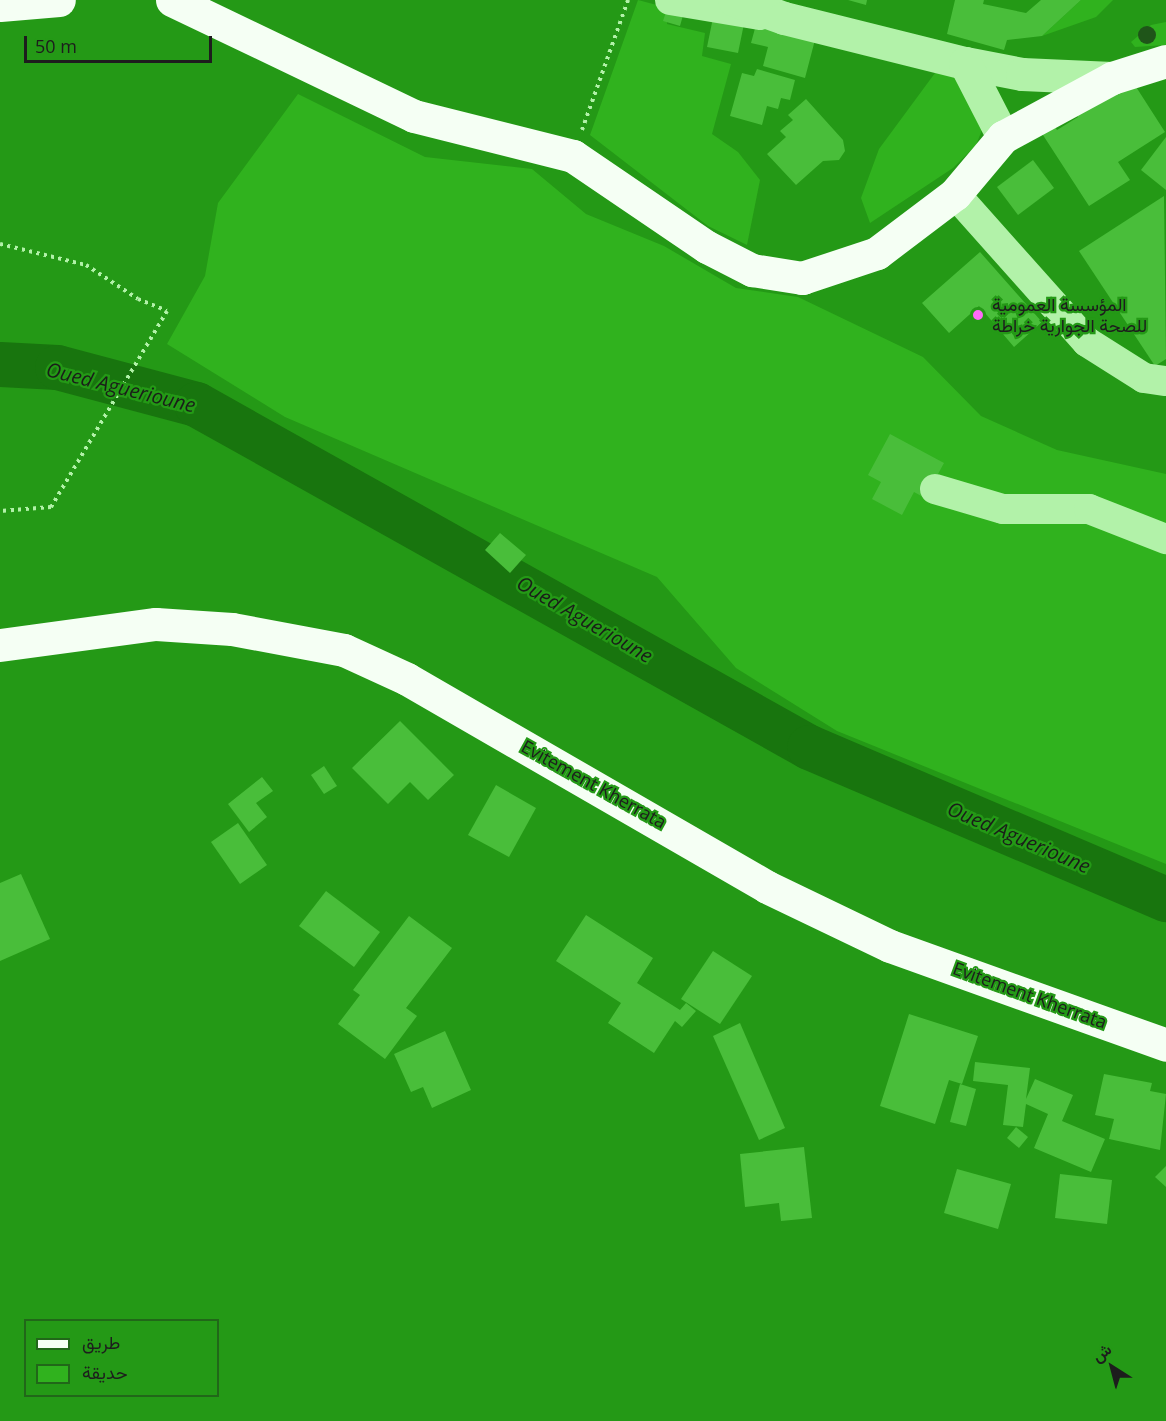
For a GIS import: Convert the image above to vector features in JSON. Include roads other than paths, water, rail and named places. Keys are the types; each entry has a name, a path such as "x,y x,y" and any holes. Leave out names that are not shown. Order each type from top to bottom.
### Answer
{"main road":[{"path":"0,5 59,0"},
{"path":"172,0 414,116 573,156 707,247 752,270 802,278 849,265 877,253 956,194 1003,137 1112,78 1166,61"},
{"name":"Evitement Kherrata","path":"0,645 156,624 232,629 344,650 407,679 767,887 880,942 1166,1045"}],"street":[{"path":"670,0 784,18 965,63 1022,74 1112,78"},
{"path":"734,0 784,18"},
{"path":"965,63 1003,137"},
{"path":"956,194 1087,342 1144,378 1166,381"},
{"path":"935,489 1003,509 1089,509 1166,539"}],"waterway":[{"name":"Oued Aguerioune","path":"0,364 57,367 196,404 809,747 1166,899"}],"place":[{"name":"المؤسسة العمومية للصحة الجوارية خراطة","path":"978,315"}]}
